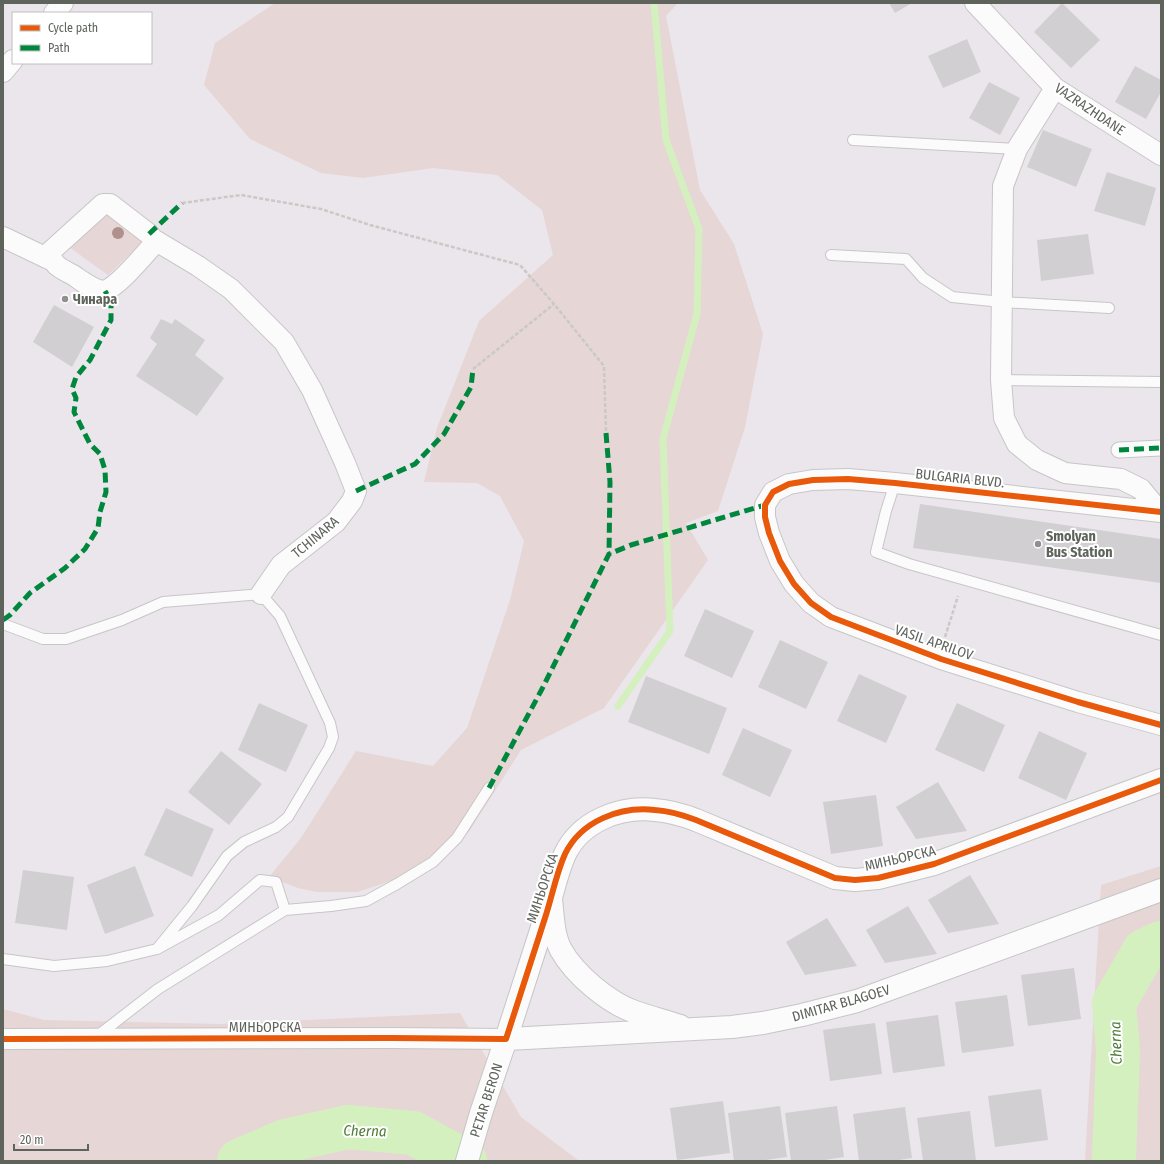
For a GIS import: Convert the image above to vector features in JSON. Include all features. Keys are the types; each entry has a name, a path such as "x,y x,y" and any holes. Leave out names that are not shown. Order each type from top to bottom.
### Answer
{"main road":[{"name":"МИНЬОРСКА","path":"506,1039 559,870 566,853 574,840 592,823 609,816 630,810 654,810 677,814 696,820 835,878 855,880 878,878 934,864 1161,780"},
{"name":"DIMITAR BLAGOEV","path":"506,1039 732,1027 763,1023 802,1015 857,1001 1161,890"},
{"path":"551,899 555,930 561,949 574,968 594,988 634,1012 694,1030"},
{"name":"PETAR BERON","path":"467,1161 481,1113 506,1039"}],"street":[{"path":"55,12 63,3"},
{"name":"VAZRAZHDANE","path":"975,3 1055,88 1161,155"},
{"path":"3,72 12,61"},
{"path":"1055,88 1017,150 1002,186 1001,380 1004,418 1017,444 1037,460 1065,473 1121,479 1141,488 1160,512"},
{"path":"3,237 51,260 57,266 97,290 105,291 115,285 153,245 153,238 110,204 103,204 50,252 51,260"},
{"name":"TCHINARA","path":"153,238 231,289 284,342 312,390 345,463 356,492 352,501 336,522 280,565 261,594"},
{"path":"1119,450 1161,448"},
{"name":"BULGARIA BLVD.","path":"765,505 773,492 789,484 813,480 848,479 1160,512"},
{"name":"VASIL APRILOV","path":"765,505 765,517 769,533 780,561 794,584 810,603 831,618 941,659 1078,702 1161,725"},
{"name":"МИНЬОРСКА","path":"3,1039 506,1039"}],"lane":[{"path":"853,140 1017,150"},
{"path":"831,255 906,259 923,278 952,297 1002,302 1109,308"},
{"path":"1001,380 1161,382"},
{"path":"895,483 886,510 876,552 909,564 1161,635"},
{"path":"3,624 43,639 66,639 122,620 163,602 261,594 280,616 330,723 334,737 288,817 276,827 244,842 227,856 192,906 157,949"},
{"path":"93,1040 158,990 285,910 366,901 433,862 457,838 489,788"},
{"path":"3,959 54,966 107,961 157,949 219,915 260,880 276,882 285,910"}],"path":[{"path":"182,203 242,194 321,209 370,225 520,265 554,304 604,366 606,433"},
{"path":"472,369 554,304"},
{"path":"944,638 963,579"}],"shaded area":[{"path":"275,3 678,3 666,16 700,190 734,244 763,334 745,427 718,511 686,523 708,560 604,708 521,750 468,833 403,877 357,892 317,892 298,888 269,877 301,838 356,751 433,766 467,728 510,600 524,541 500,496 477,483 424,482 437,428 479,321 553,255 542,210 497,175 433,168 363,178 321,173 250,139 204,85 215,43"},
{"path":"110,210 146,239 108,275 69,247"},
{"path":"1161,866 1161,1161 1085,1161 1101,885"},
{"path":"3,1009 44,1020 220,1024 460,1013 521,1117 579,1161 3,1161"}],"building":[{"path":"889,3 912,3 895,13"},
{"path":"1062,3 1100,40 1071,68 1034,32"},
{"path":"967,39 981,72 943,88 928,56"},
{"path":"1135,66 1161,80 1161,92 1146,119 1115,102"},
{"path":"989,82 1020,98 1000,135 969,118"},
{"path":"1043,130 1092,149 1076,187 1027,167"},
{"path":"1107,172 1156,188 1145,226 1094,211"},
{"path":"1088,234 1094,274 1041,281 1037,240"},
{"path":"54,305 94,327 72,367 33,342"},
{"path":"161,319 172,324 175,319 205,340 195,355 224,378 197,416 136,376 157,344 150,338"},
{"name":"Smolyan Bus Station","path":"920,504 1161,539 1161,583 913,548"},
{"path":"705,609 754,631 732,678 684,656"},
{"path":"780,640 828,662 806,709 758,687"},
{"path":"859,674 907,696 886,743 837,721"},
{"path":"646,676 727,708 709,754 628,722"},
{"path":"259,703 308,725 286,772 238,750"},
{"path":"957,703 1005,725 984,772 935,750"},
{"path":"743,728 792,750 770,797 722,775"},
{"path":"1039,731 1087,753 1066,800 1018,778"},
{"path":"221,751 262,784 229,825 188,792"},
{"path":"938,782 967,831 916,839 896,807"},
{"path":"876,795 883,846 831,854 823,802"},
{"path":"166,808 214,829 192,877 144,855"},
{"path":"135,866 154,916 105,934 87,885"},
{"path":"23,870 74,877 67,930 15,923"},
{"path":"970,875 999,924 948,933 928,900"},
{"path":"908,906 937,954 885,963 866,930"},
{"path":"827,918 857,966 805,975 786,942"},
{"path":"1074,968 1081,1019 1028,1026 1021,975"},
{"path":"1007,995 1014,1046 962,1053 955,1002"},
{"path":"938,1015 945,1066 893,1073 886,1022"},
{"path":"875,1023 882,1074 830,1081 823,1030"},
{"path":"1041,1089 1048,1140 995,1147 988,1096"},
{"path":"723,1101 730,1153 677,1160 670,1108"},
{"path":"780,1106 787,1157 759,1161 734,1161 728,1113"},
{"path":"837,1106 844,1157 818,1161 791,1161 785,1113"},
{"path":"905,1107 912,1158 892,1161 859,1161 853,1114"},
{"path":"970,1111 976,1161 923,1161 917,1118"}],"waterway":[{"path":"618,706 670,631 663,439 697,314 699,229 666,140 654,3"},
{"name":"Cherna","path":"1114,1161 1118,1051 1114,1003 1144,951 1161,943"},
{"name":"Cherna","path":"239,1161 285,1141 348,1127 413,1133 465,1161"}],"marked path":[{"path":"149,234 182,203"},
{"path":"3,620 10,615 30,593 65,568 85,549 98,528 100,512 106,492 105,470 100,454 90,444 74,412 76,398 72,389 76,377 90,360 111,320 111,301 105,291"},
{"path":"356,491 415,464 444,434 471,387 473,369"},
{"path":"606,433 610,482 609,554"},
{"path":"1119,450 1161,448"},
{"path":"489,788 542,689 609,554 631,545 765,505"}],"cycle path":[{"path":"1161,512 848,479 813,480 789,484 773,492 765,505 765,517 769,533 780,561 794,584 811,603 831,617 941,659 1078,702 1161,725"},
{"path":"3,1039 506,1039 565,854 572,842 581,833 591,825 615,813 642,809 686,816 835,878 855,880 878,878 934,864 1161,780"}],"place":[{"name":"Чинара","path":"65,299"},
{"name":"Smolyan Bus Station","path":"1038,544"}]}
